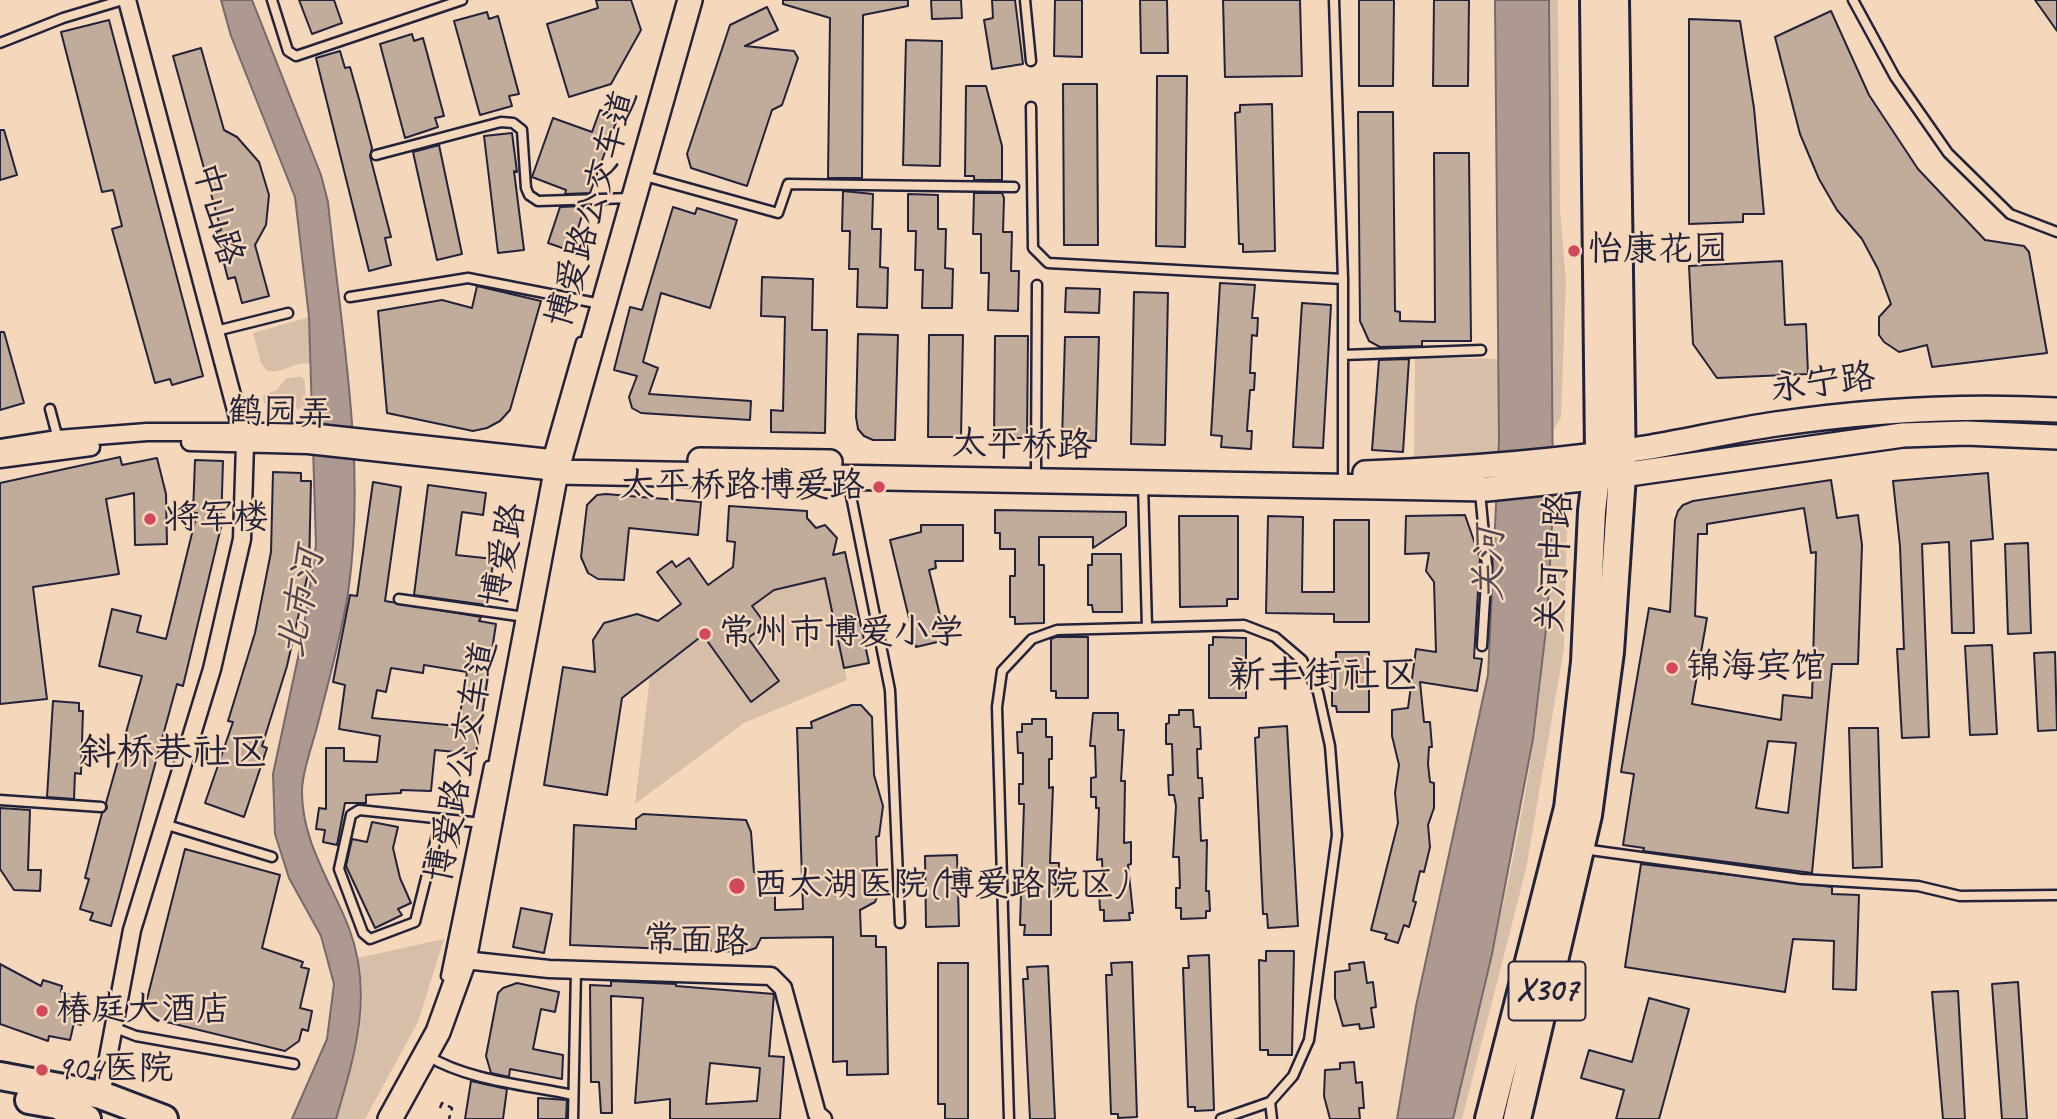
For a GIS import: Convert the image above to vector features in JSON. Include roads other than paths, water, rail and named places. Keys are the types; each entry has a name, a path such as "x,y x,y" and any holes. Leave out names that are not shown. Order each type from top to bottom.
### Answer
{"main road":[{"name":"博爱路","path":"390,1119 438,1032 464,960 483,823 550,469 595,303 629,198 640,175 690,0"},
{"name":"关河中路","path":"1517,1119 1588,816 1610,652 1596,465 1594,0"},
{"name":"关河中路","path":"1489,1119 1568,808 1585,662 1615,0"},
{"name":"永宁路","path":"1596,465 1775,424 1902,409 1969,407 2057,410"},
{"name":"永宁路","path":"1596,465 1903,435 1966,433 2057,437"},
{"path":"550,469 759,460 1343,474 1486,482 1596,465"},
{"name":"太平桥路","path":"550,469 1143,484 1486,482"},
{"path":"0,1076 101,1095 164,1119"},
{"path":"0,1094 57,1105 87,1119"}],"street":[{"name":"中山路","path":"101,1095 132,930 212,669 242,538 244,437 125,0"},
{"name":"鹤园弄","path":"0,448 58,439 147,432 362,443 550,469"},
{"name":"鹤园弄","path":"0,459 30,453 149,441 244,437"},
{"name":"常面路","path":"464,960 576,970 771,976 779,980 817,1114 823,1119"}],"lane":[{"path":"0,43 63,18 125,0"},
{"path":"272,0 288,51 296,56 462,0"},
{"name":"博爱路公交车道","path":"608,250 629,198 681,0"},
{"path":"1025,0 1031,61"},
{"path":"1334,0 1343,279 1343,474"},
{"path":"1853,0 1895,77 1948,153 2010,214 2057,232"},
{"path":"1031,107 1033,248 1048,263 1343,279"},
{"path":"376,155 502,122 513,123 522,130 525,141 529,195 538,201 629,198"},
{"path":"640,175 778,213 788,184 1014,187"},
{"path":"350,297 468,278 595,303"},
{"path":"1036,468 1037,285"},
{"path":"216,331 288,313"},
{"name":"博爱路公交车道","path":"550,469 585,329"},
{"path":"1343,355 1481,350"},
{"path":"50,409 58,439"},
{"path":"848,478 890,690 900,923"},
{"path":"1482,646 1487,566 1486,482"},
{"path":"1143,484 1147,627"},
{"name":"博爱路公交车道","path":"510,657 523,617 526,577"},
{"path":"399,599 523,617"},
{"path":"1009,1119 997,707 1002,671 1031,639 1057,630 1244,625 1275,637 1302,660 1318,692 1330,747 1337,835 1308,1040 1293,1076 1270,1102 1221,1119"},
{"name":"博爱路公交车道","path":"441,991 450,966 483,823 492,754"},
{"path":"0,800 101,807"},
{"path":"441,818 415,922 370,939 363,933 339,869 351,815 359,810 441,818 483,823"},
{"path":"164,824 272,857"},
{"path":"1579,856 1801,879 1918,887 1960,896 2057,895"},
{"path":"573,1119 576,970"},
{"path":"378,1119 432,1016"},
{"path":"113,1027 136,1036 294,1064"},
{"path":"425,1054 439,1063 480,1075 573,1095"},
{"path":"1270,1102 1272,1119"}],"place":[{"name":"怡康花园","path":"1574,251"},
{"name":"太平桥路博爱路","path":"879,487"},
{"name":"将军楼","path":"150,519"},
{"name":"常州市博爱小学","path":"705,634"},
{"name":"锦海宾馆","path":"1672,668"},
{"name":"西太湖医院(博爱路院区)","path":"737,886"},
{"name":"椿庭大酒店","path":"42,1011"},
{"name":"904医院","path":"42,1070"}],"district":[{"name":"新丰街社区","path":"1323,677"},
{"name":"斜桥巷社区","path":"173,754"}],"water label":[{"name":"关河","path":"1491,564"},
{"name":"北市河","path":"302,603"}]}
